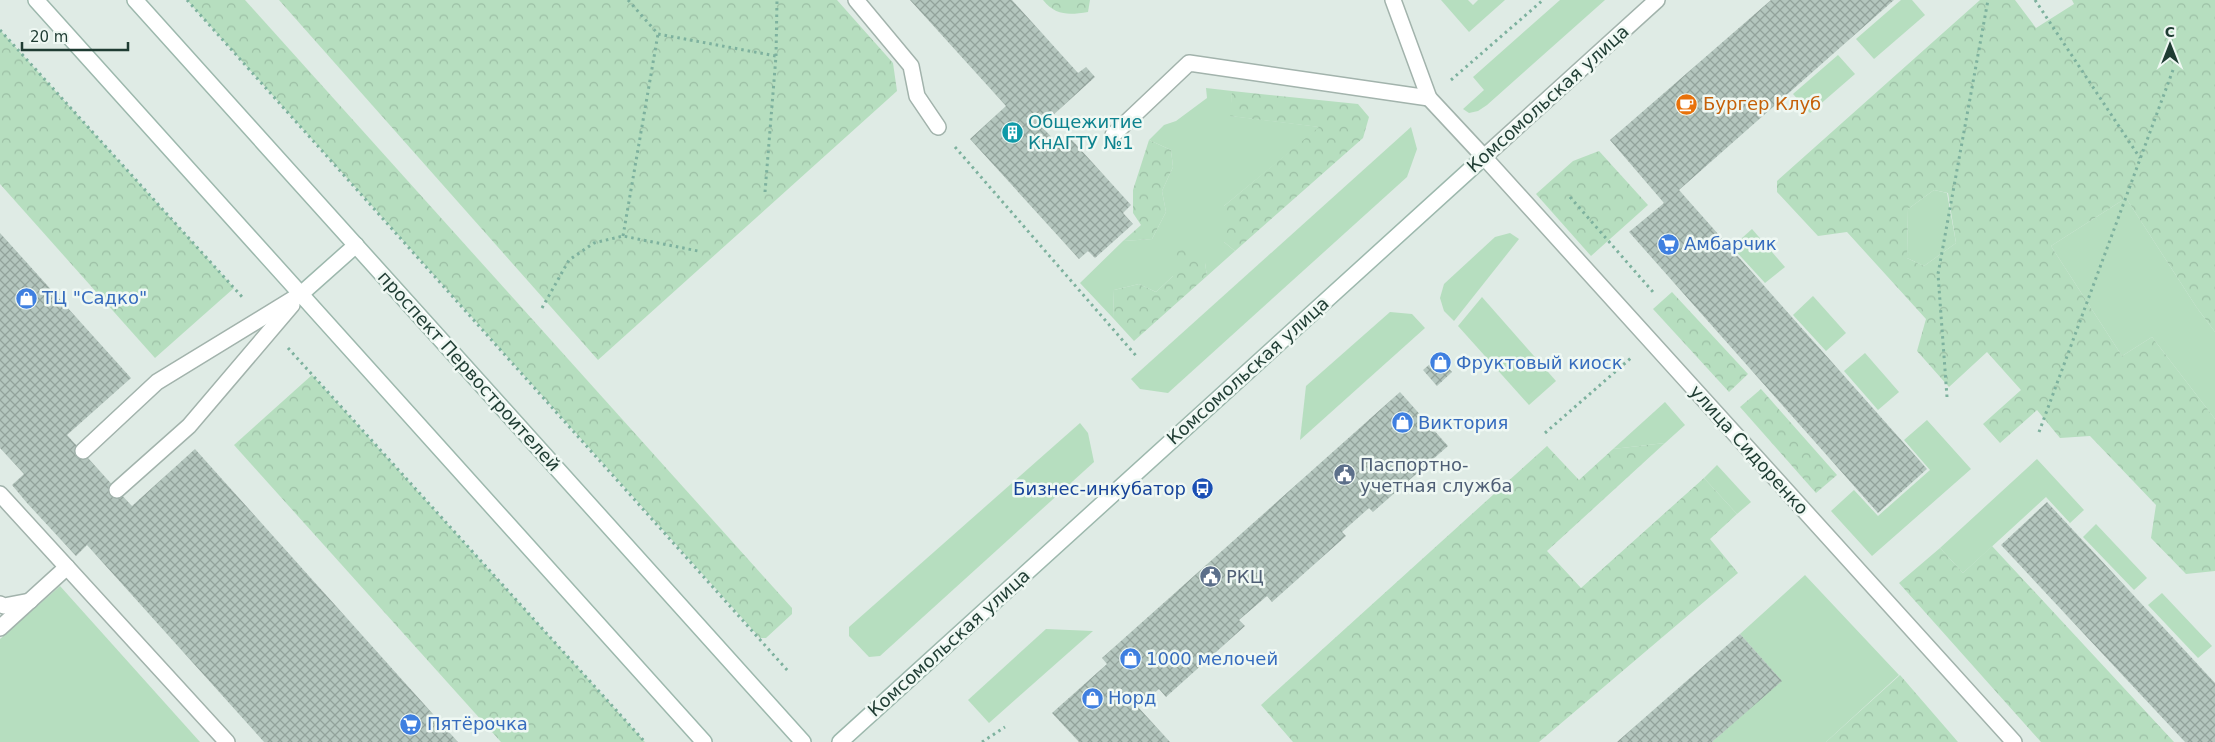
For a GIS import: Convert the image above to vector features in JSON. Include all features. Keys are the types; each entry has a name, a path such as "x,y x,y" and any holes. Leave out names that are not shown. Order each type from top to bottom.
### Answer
{"main road":[{"path":"36,0 704,742"},
{"name":"проспект Первостроителей","path":"135,0 802,742"},
{"path":"856,0 912,66 917,96 938,127"},
{"path":"1113,135 1189,63 1429,98 1393,0"},
{"name":"Комсомольская улица","path":"840,742 1657,0"},
{"name":"улица Сидоренко","path":"1429,98 2014,742"},
{"path":"117,490 189,426 266,324 356,245"},
{"path":"83,451 157,382 266,324"},
{"path":"10,503 56,545 67,567 227,742"},
{"path":"0,628 67,567"},
{"path":"0,604 4,606 30,601"}],"path":[{"path":"187,0 788,670"},
{"path":"628,0 658,34 776,56"},
{"path":"765,192 776,56 777,0"},
{"path":"1429,98 1543,0"},
{"path":"1948,397 1938,274 1988,0"},
{"path":"2035,0 2140,159"},
{"path":"0,30 645,742"},
{"path":"623,236 658,34"},
{"path":"2038,432 2173,70"},
{"path":"938,127 1138,358"},
{"path":"1570,197 1653,292"},
{"path":"542,308 569,260 594,243 623,236 698,251"},
{"path":"1545,433 1634,356"},
{"path":"982,742 1005,727"}],"green space":[{"path":"187,0 245,0 792,608 792,614 766,638 760,638"},
{"path":"279,0 837,0 893,63 897,91 598,360"},
{"path":"1043,0 1090,0 1088,12 1069,14 1058,12"},
{"path":"1441,0 1468,0 1473,5 1478,0 1505,0 1469,32"},
{"path":"1560,0 1605,0 1487,105 1478,111 1469,113 1463,109 1484,90 1473,77"},
{"path":"1901,0 1912,0 1925,15 1874,59 1856,39"},
{"path":"1980,0 2015,0 2036,28 2074,4 2072,0 2215,0 2215,332 2197,308 2126,198 2051,246 2122,356 2152,337 2215,419 2215,571 2186,574 2151,538 2156,505 2090,436 2060,438 2037,410 2000,443 1983,424 2021,390 1987,352 1949,387 1917,351 1926,319 1847,232 1818,236 1777,192 1777,181","holes":["1934,190 1948,193 1956,243 1924,266 1907,258 1908,209"]},
{"path":"0,30 234,288 155,358 0,184"},
{"path":"1838,55 1855,74 1810,113 1793,94"},
{"path":"1206,88 1232,91 1231,116 1320,127 1224,206 1224,242 1235,251 1207,276 1205,263 1173,276 1156,292 1139,284 1114,290 1113,318 1080,283 1123,241 1152,239 1166,212 1162,191 1173,167 1171,150 1149,140 1164,125 1176,121 1207,98"},
{"path":"1232,91 1358,104 1369,117 1363,138 1235,251 1224,242 1224,206 1319,127 1230,116"},
{"path":"1411,127 1417,149 1407,177 1168,393 1140,389 1131,379"},
{"path":"1149,140 1171,150 1173,167 1162,191 1166,212 1152,239 1123,241 1141,225 1133,213 1133,190"},
{"path":"1599,151 1648,205 1591,256 1536,194 1573,161"},
{"path":"1934,190 1947,193 1956,243 1924,266 1907,258 1908,209"},
{"path":"2126,198 2197,308 2215,332 2215,419 2152,337 2122,356 2051,246"},
{"path":"1752,229 1785,267 1765,283 1732,247"},
{"path":"1510,233 1519,239 1454,321 1444,311 1440,298 1444,284 1495,237"},
{"path":"1197,246 1205,263 1207,276 1134,341 1113,318 1114,290 1139,284 1156,292 1173,276 1175,252"},
{"path":"1672,292 1748,374 1729,392 1653,309"},
{"path":"1813,296 1846,333 1826,351 1793,315"},
{"path":"1482,297 1556,381 1529,405 1458,326"},
{"path":"1390,312 1412,314 1425,328 1300,440 1306,386"},
{"path":"1865,353 1899,392 1878,410 1844,371"},
{"path":"312,375 645,742 501,742 234,445"},
{"path":"1761,389 1837,475 1816,493 1740,407"},
{"path":"1665,402 1685,425 1665,443 1613,449"},
{"path":"1927,420 1971,469 1872,556 1831,511 1854,490 1878,516 1930,470 1904,440"},
{"path":"1080,423 1088,433 1094,462 880,656 869,657 849,636 849,627"},
{"path":"1665,443 1547,551 1581,588 1704,478 1737,514 1710,539 1738,573 1539,742 1293,742 1261,705 1547,446 1579,480 1613,449"},
{"path":"2037,459 2084,510 2070,523 2046,497 1963,573 1940,548"},
{"path":"1717,465 1751,502 1737,514 1704,478"},
{"path":"2096,524 2147,578 2134,590 2083,537"},
{"path":"1992,546 2174,742 2041,742 1899,583 1940,548 1963,573"},
{"path":"1805,575 1899,675 1826,742 1712,742 1781,680 1740,634"},
{"path":"60,586 200,742 0,742 0,639"},
{"path":"2162,593 2212,646 2198,658 2148,605"},
{"path":"1046,629 1093,631 989,723 968,700"},
{"path":"1900,675 1958,742 1826,742"}],"building":[{"name":"Общежитие КнАГТУ №1","path":"910,0 1012,0 1078,73 1086,67 1095,77 1041,126 1061,147 1071,139 1131,205 1123,213 1133,224 1095,258 1088,251 1079,259 970,139 1006,106"},
{"path":"1771,0 1894,0 1679,190 1927,469 1878,513 1629,232 1664,203 1610,140"},
{"path":"0,233 131,378 67,435 132,506 195,449 458,742 264,742 87,545 76,556 27,503 12,485 24,474 0,448"},
{"path":"1438,357 1452,372 1437,386 1423,370"},
{"path":"1400,392 1448,446 1373,512 1369,508 1342,532 1346,536 1272,602 1267,596 1239,620 1245,626 1166,697 1159,689 1138,707 1170,742 1079,742 1052,713 1107,664 1102,658"},
{"path":"2047,502 2215,683 2215,742 2185,742 2001,545"},
{"path":"1740,634 1782,681 1712,742 1617,742"}],"place":[{"name":"Бургер Клуб","path":"1687,104"},
{"name":"Общежитие КнАГТУ №1","path":"1012,132"},
{"name":"Амбарчик","path":"1668,244"},
{"name":"ТЦ \"Садко\"","path":"26,298"},
{"name":"Фруктовый киоск","path":"1440,363"},
{"name":"Виктория","path":"1402,423"},
{"name":"Паспортно- учетная служба","path":"1344,475"},
{"name":"Бизнес-инкубатор","path":"1202,489"},
{"name":"РКЦ","path":"1210,577"},
{"name":"1000 мелочей","path":"1130,659"},
{"name":"Норд","path":"1092,698"},
{"name":"Пятёрочка","path":"411,724"}]}
